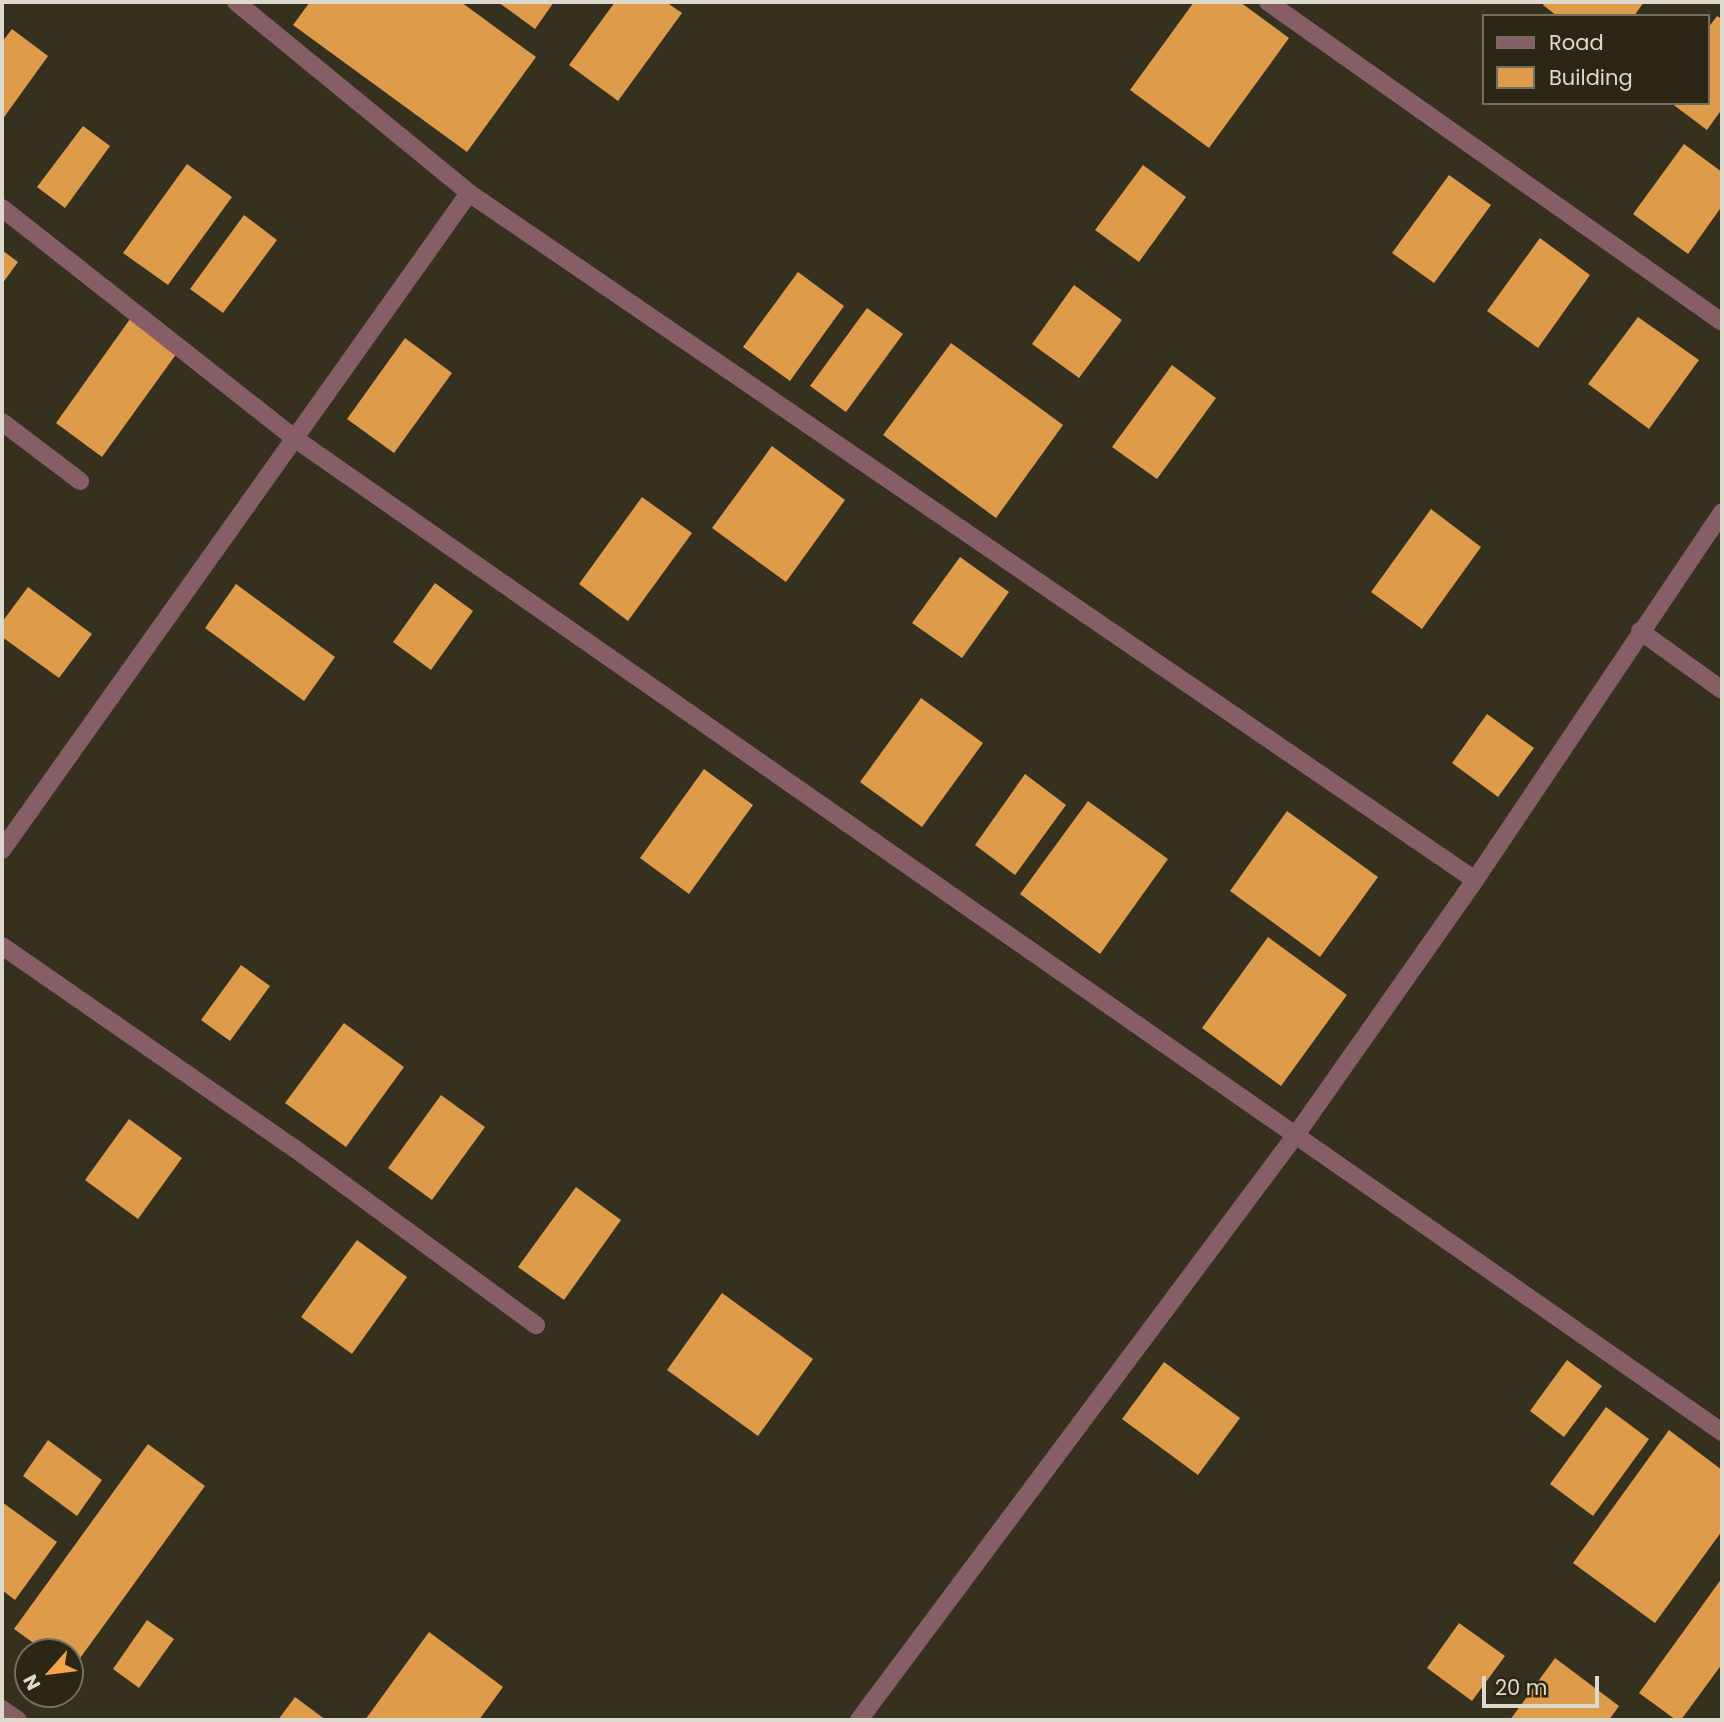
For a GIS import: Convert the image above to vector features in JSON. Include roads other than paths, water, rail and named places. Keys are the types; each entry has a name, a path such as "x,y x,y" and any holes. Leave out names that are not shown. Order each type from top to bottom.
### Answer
{"street":[{"path":"236,2 469,192 1475,880"},
{"path":"1268,2 1722,322"},
{"path":"2,850 469,192"},
{"path":"2,208 294,438 1298,1132 1722,1432"},
{"path":"2,422 80,481"},
{"path":"859,1720 1298,1132 1475,880 1722,512"},
{"path":"1640,631 1722,690"},
{"path":"2,946 294,1148 536,1325"},
{"path":"2,1709 18,1720"}]}
